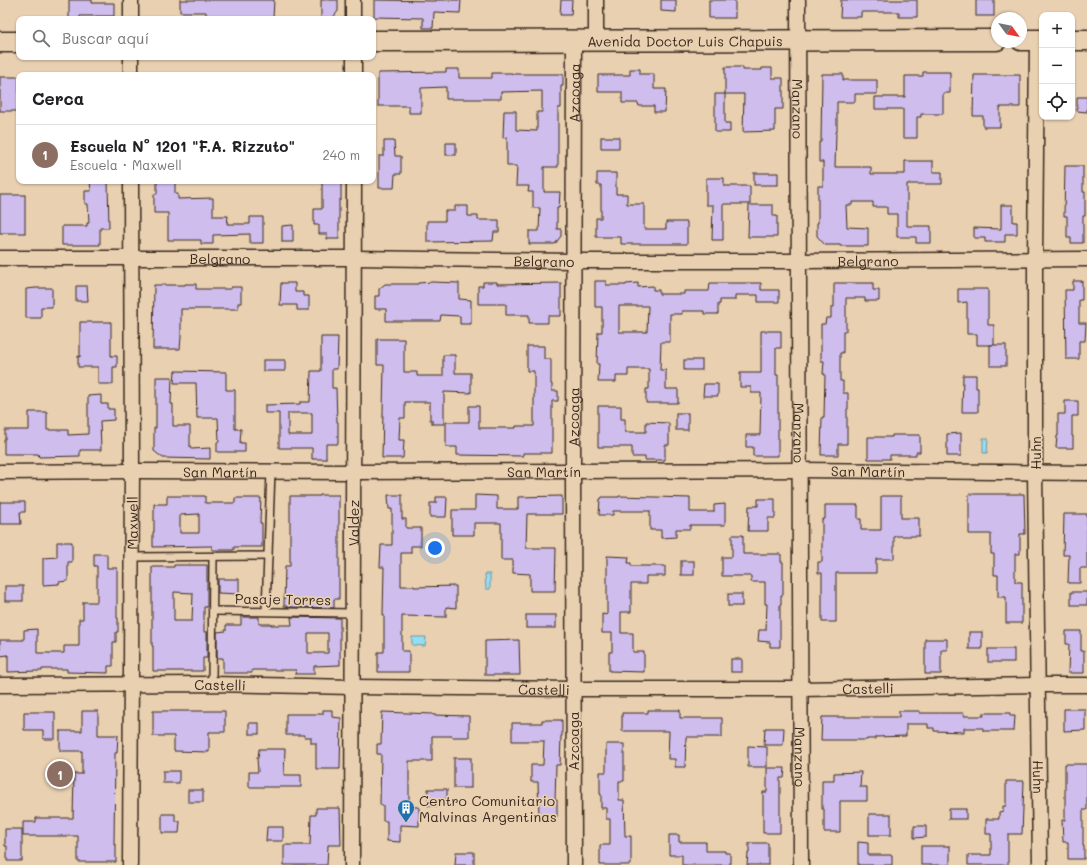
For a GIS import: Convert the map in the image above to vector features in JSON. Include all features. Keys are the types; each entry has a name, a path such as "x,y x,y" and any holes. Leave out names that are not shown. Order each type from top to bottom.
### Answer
{"main road":[{"name":"Avenida Doctor Luis Chapuis","path":"376,41 991,40"},
{"path":"1075,40 1087,40"},
{"path":"0,42 16,42"}],"street":[{"path":"131,0 131,16"},
{"path":"353,0 354,16"},
{"path":"596,0 596,40"},
{"name":"Manzano","path":"798,0 801,865"},
{"name":"Azcoaga","path":"574,40 574,865"},
{"name":"Huhn","path":"1033,40 1040,865"},
{"path":"131,60 131,72"},
{"path":"354,60 354,72"},
{"name":"Maxwell","path":"130,865 132,684 131,184"},
{"name":"Valdez","path":"352,865 354,184"},
{"name":"Belgrano","path":"0,258 354,258 573,261 1087,259"},
{"name":"San Martín","path":"0,472 800,470 1087,473"},
{"name":"Castelli","path":"0,685 212,684 573,689 800,689 1087,685"}],"lane":[{"path":"266,612 271,471"},
{"path":"132,557 268,556"},
{"path":"212,684 213,557"},
{"name":"Pasaje Torres","path":"213,611 352,613"}],"water":[{"path":"983,438 988,438 987,453 983,453"},
{"path":"485,574 490,574 490,589 486,589"},
{"path":"412,637 426,637 425,646 412,645"}],"building":[{"path":"69,0 92,0 92,3 114,3 114,16 69,16"},
{"path":"180,0 274,0 273,16 206,16 206,12 180,12"},
{"path":"321,0 338,0 338,11 334,16 321,16"},
{"path":"374,0 461,0 460,13 434,12 433,28 423,28 423,18 374,16"},
{"path":"561,0 572,0 571,15 560,15"},
{"path":"661,0 676,0 676,12 661,11"},
{"path":"709,0 735,0 735,18 709,18"},
{"path":"841,0 917,0 917,17 899,17 899,12 861,12 861,17 840,17"},
{"path":"976,0 994,0 994,12 991,12 991,16 976,16"},
{"path":"725,67 743,67 743,70 762,70 762,68 772,68 772,78 783,78 783,109 775,109 775,131 743,132 744,94 725,94"},
{"path":"446,69 459,69 459,78 492,78 492,73 563,74 563,86 561,86 561,108 558,108 558,167 544,167 544,192 560,192 559,208 557,208 557,229 561,229 561,236 555,244 529,244 529,231 539,231 540,208 533,208 533,192 528,192 529,186 516,186 517,166 507,166 507,137 503,138 504,111 516,111 516,130 537,131 537,112 542,112 542,91 501,92 501,99 446,99 446,87 421,88 421,113 409,113 409,106 378,106 378,73 446,72"},
{"path":"630,69 640,69 640,74 654,74 654,89 666,89 665,112 654,112 654,106 639,106 638,103 622,103 622,92 598,92 598,75 630,75"},
{"path":"923,72 950,72 950,93 943,93 943,114 921,114 921,117 917,117 917,138 903,138 903,109 875,109 875,97 905,97 905,76 923,76"},
{"path":"822,74 843,74 843,80 877,80 877,94 855,94 855,102 837,102 835,167 871,167 871,174 905,174 905,161 933,161 933,172 942,172 942,184 907,184 907,226 931,226 931,243 916,243 916,237 897,237 897,214 887,214 887,207 873,207 873,202 852,202 852,205 846,205 847,227 868,228 868,246 825,245 817,236 818,186 823,186 823,162 819,162 819,142 821,142"},
{"path":"974,75 1020,75 1020,107 1000,107 1000,127 983,127 983,116 973,116"},
{"path":"0,77 16,77 16,111 0,111"},
{"path":"715,94 725,94 725,123 730,123 730,132 715,132"},
{"path":"1077,97 1087,97 1087,112 1077,111"},
{"path":"601,137 619,137 619,148 601,148"},
{"path":"384,141 394,141 395,156 401,156 401,174 395,174 394,188 379,188 379,156 384,156"},
{"path":"446,143 456,143 456,155 446,155"},
{"path":"1065,166 1083,166 1085,216 1083,216 1083,243 1071,243 1071,238 1067,238 1067,216 1064,216"},
{"path":"597,173 616,173 616,194 627,194 627,204 644,204 644,229 666,229 666,222 687,222 687,244 621,244 621,237 596,237 596,218 601,218 601,185 597,185"},
{"path":"754,173 778,173 778,185 754,185"},
{"path":"706,178 724,178 724,186 750,186 750,204 723,205 723,240 712,240 713,205 706,205"},
{"path":"90,184 108,184 109,228 100,228 100,245 62,245 62,226 87,226 87,223 89,223 88,204 85,204 85,191 91,191"},
{"path":"157,184 175,184 175,194 178,194 178,199 213,198 213,216 228,216 227,224 250,224 250,217 263,217 263,243 250,243 250,234 213,235 213,244 201,244 201,240 168,240 168,213 154,213 154,194 157,194"},
{"path":"322,184 341,184 341,200 339,200 339,239 327,239 327,234 319,234 319,225 314,225 314,209 322,209"},
{"path":"0,195 25,195 25,233 0,233"},
{"path":"749,205 773,205 773,216 777,216 777,237 748,237"},
{"path":"1001,205 1013,205 1013,222 1017,222 1017,234 1005,234 1005,242 985,242 985,238 974,238 974,228 1001,229"},
{"path":"455,206 468,206 468,216 478,216 478,220 499,220 499,232 494,232 493,241 427,242 427,221 445,221 445,211 455,211"},
{"path":"293,225 293,242 282,242 282,226"},
{"path":"595,281 606,281 606,285 626,285 638,283 638,287 653,286 653,290 659,290 659,294 684,294 684,291 709,291 710,283 761,283 761,290 779,290 779,302 758,302 758,295 735,295 735,300 720,300 720,304 718,304 718,314 704,314 704,311 682,311 682,314 670,314 670,342 661,342 660,370 666,370 666,389 678,389 678,403 646,403 646,389 649,389 649,369 628,369 628,376 616,376 616,382 598,382 598,332 602,332 602,307 595,307","holes":["619,306 648,306 647,332 619,332"]},
{"path":"1073,281 1082,281 1082,300 1079,300 1079,323 1086,323 1085,341 1079,341 1079,359 1066,359 1065,290 1073,290"},
{"path":"432,282 459,283 459,299 471,300 471,324 460,324 460,316 441,315 440,321 386,321 386,309 375,309 375,296 379,296 379,289 385,284 418,284"},
{"path":"483,282 497,282 497,284 561,283 561,316 548,316 548,323 529,323 529,315 506,315 506,304 478,304 478,286 483,286"},
{"path":"281,283 295,283 295,292 303,292 303,296 309,296 309,310 297,310 297,305 280,305"},
{"path":"834,283 873,283 873,290 879,290 879,301 865,301 865,298 846,298 846,331 843,331 843,353 840,353 840,381 843,381 843,393 848,393 847,444 838,444 838,455 821,455 825,374 823,374 824,361 821,361 821,324 825,324 826,318 831,318 831,307 834,307"},
{"path":"196,284 196,289 231,289 231,287 241,287 241,303 238,303 238,309 181,309 180,349 153,349 154,285"},
{"path":"76,286 87,286 88,301 76,301"},
{"path":"52,288 52,307 41,307 41,318 26,318 26,289"},
{"path":"958,289 988,289 988,325 994,325 994,345 977,345 977,334 967,334 967,302 958,303"},
{"path":"80,322 111,322 111,356 117,356 117,367 113,367 113,384 98,384 98,367 78,367 78,356 80,357"},
{"path":"761,331 781,331 781,348 776,348 776,375 778,375 778,456 753,456 753,447 746,447 746,435 760,435 761,393 751,393 751,387 740,387 740,373 761,373"},
{"path":"321,337 338,337 337,369 332,369 332,388 336,388 338,444 326,444 326,459 312,459 312,448 279,448 279,413 265,413 265,405 300,404 300,402 310,402 311,371 321,371","holes":["288,413 312,413 312,435 288,435"]},
{"path":"377,339 404,339 404,372 417,372 417,376 443,376 443,355 455,355 455,373 471,373 471,393 444,392 444,424 432,424 432,420 430,420 430,402 405,402 405,418 400,418 399,440 404,440 403,458 382,458 384,365 377,365"},
{"path":"990,345 1006,345 1006,366 990,366"},
{"path":"527,346 544,346 544,359 551,359 552,391 558,391 558,401 552,401 552,453 523,453 523,456 457,455 457,447 446,447 446,422 469,422 469,406 479,406 479,428 516,428 516,426 534,426 534,371 527,371"},
{"path":"263,360 285,360 285,371 263,371"},
{"path":"684,360 702,360 702,370 684,370"},
{"path":"175,371 226,372 226,390 235,390 235,429 241,429 240,443 245,443 245,452 217,452 217,442 219,442 218,418 197,418 196,383 174,383"},
{"path":"963,375 976,375 976,388 978,388 978,412 962,412"},
{"path":"156,377 172,377 171,404 173,404 173,426 190,426 191,449 210,448 210,459 163,458 154,451 154,428 156,428"},
{"path":"704,384 718,384 718,396 703,396"},
{"path":"101,395 101,404 108,404 108,409 114,409 114,420 100,421 101,450 80,450 80,456 39,457 38,454 4,454 5,430 29,430 29,412 47,412 47,430 68,430 68,435 88,434 88,396"},
{"path":"1065,401 1078,401 1078,416 1072,416 1073,448 1056,448 1058,436 1058,414 1065,414"},
{"path":"598,406 621,406 621,419 625,419 625,432 646,432 646,422 669,423 669,445 665,445 665,460 645,460 645,457 632,457 632,447 598,447"},
{"path":"676,413 688,413 688,430 676,430"},
{"path":"961,433 961,456 947,456 947,434"},
{"path":"892,435 920,435 920,452 916,452 916,455 890,455 890,459 868,459 868,437 892,437"},
{"path":"969,494 1024,494 1025,534 1020,534 1020,554 1015,554 1015,582 1022,582 1022,623 1006,623 1006,597 998,597 998,575 994,575 994,554 991,554 991,534 969,534"},
{"path":"339,495 339,599 334,599 334,608 284,606 285,566 290,566 290,496"},
{"path":"388,495 402,495 402,519 406,519 406,528 421,528 421,546 411,546 411,553 401,553 401,586 456,586 456,608 446,607 446,617 402,616 402,651 409,651 409,672 378,672 378,652 384,652 384,567 380,567 381,545 392,545 392,509 389,509"},
{"path":"475,495 497,496 497,509 518,509 518,497 562,496 562,514 527,514 526,548 556,548 555,591 530,591 530,574 513,573 513,560 501,560 501,523 474,523 474,535 452,535 452,510 475,510"},
{"path":"167,496 205,496 205,503 235,503 235,498 261,498 260,523 262,523 262,547 234,547 234,550 212,550 212,546 153,547 154,504 167,504","holes":["199,514 199,533 180,533 180,515"]},
{"path":"881,496 901,496 901,518 919,518 919,536 894,536 894,559 876,559 876,573 836,573 836,622 822,622 822,573 818,573 818,562 822,562 822,519 825,519 825,505 858,505 858,519 861,519 861,530 881,530"},
{"path":"436,497 447,497 446,517 430,517 430,503 436,503"},
{"path":"602,497 690,498 690,512 714,512 714,505 725,504 725,525 690,525 690,529 676,529 676,537 661,538 661,530 650,530 650,511 613,511 613,515 599,515 600,499"},
{"path":"758,499 775,499 775,518 768,518 768,531 748,531 749,506 758,506"},
{"path":"0,502 25,502 25,512 20,512 21,524 0,524"},
{"path":"1064,514 1087,514 1087,568 1080,568 1080,583 1068,583 1069,555 1063,555"},
{"path":"732,535 743,535 743,554 781,554 781,562 783,562 783,595 781,595 780,604 780,647 770,647 770,642 758,641 759,630 766,630 767,604 765,604 765,582 751,582 751,576 722,576 722,557 732,557"},
{"path":"57,542 72,542 72,562 68,562 68,581 59,582 59,584 43,585 43,558 57,557"},
{"path":"94,554 107,554 107,568 117,568 118,632 116,632 116,642 113,642 113,666 108,666 108,673 67,672 67,669 42,669 42,671 8,672 8,655 0,656 0,640 24,640 24,630 37,629 37,653 64,653 64,646 79,646 79,619 83,619 83,602 97,602 97,566 94,566"},
{"path":"607,556 629,557 628,563 631,563 631,566 665,566 665,576 646,576 646,584 631,584 631,612 621,612 621,633 633,633 633,652 644,652 644,672 609,671 609,652 612,652 612,633 602,633 602,614 607,615"},
{"path":"681,561 694,561 694,575 681,575"},
{"path":"174,565 207,565 207,607 204,607 204,632 207,632 207,658 203,658 203,671 153,671 152,567 174,567","holes":["174,592 193,593 192,621 174,621"]},
{"path":"218,579 239,579 239,594 218,593"},
{"path":"5,586 23,586 23,601 5,601"},
{"path":"1071,592 1087,592 1087,605 1071,605"},
{"path":"728,594 742,594 742,606 728,606"},
{"path":"526,615 556,615 556,628 526,628"},
{"path":"241,617 259,617 259,624 271,625 292,625 291,617 340,618 340,665 314,666 314,674 295,674 296,670 252,670 252,673 223,673 223,658 217,658 217,632 226,631 226,625 241,625","holes":["308,633 328,633 328,653 308,653"]},
{"path":"1066,631 1081,631 1081,651 1084,651 1084,673 1068,673 1069,644 1066,644"},
{"path":"969,632 982,632 982,649 969,649"},
{"path":"925,639 947,639 947,650 941,650 941,674 925,674"},
{"path":"519,640 520,675 485,675 485,641"},
{"path":"988,649 1014,649 1014,662 988,662"},
{"path":"731,659 742,659 742,672 731,672"},
{"path":"1064,709 1085,709 1085,730 1064,731"},
{"path":"323,710 332,710 332,717 341,718 340,769 316,769 316,743 311,743 311,737 304,737 304,735 286,735 286,714 323,714"},
{"path":"648,710 680,710 680,718 722,718 722,737 686,737 685,767 675,767 675,759 668,759 669,731 622,731 622,713 648,713"},
{"path":"82,711 98,711 98,735 118,735 117,753 115,753 114,845 116,845 116,862 78,862 78,836 23,836 23,822 36,822 36,818 73,818 74,774 82,774 82,751 60,751 60,731 82,731"},
{"path":"153,711 225,711 225,732 209,732 209,752 174,751 174,736 153,736"},
{"path":"899,711 920,711 920,713 964,713 964,716 984,716 983,713 1010,713 1010,716 1015,716 1014,731 983,731 983,728 964,728 964,732 934,731 934,728 928,728 928,724 906,724 906,736 876,737 876,739 867,740 821,740 822,717 899,717"},
{"path":"24,712 55,712 55,739 43,739 43,730 24,730"},
{"path":"382,712 469,716 469,737 432,736 432,761 409,761 409,807 419,807 419,826 400,825 400,842 387,841 387,821 383,821 383,805 380,805 381,754 377,754 377,744 381,744"},
{"path":"542,720 562,720 560,765 556,765 555,800 557,800 557,817 539,817 538,782 531,782 531,765 543,765 544,741 512,741 512,723 542,723"},
{"path":"249,723 259,723 259,734 249,734"},
{"path":"765,728 784,728 783,745 764,745"},
{"path":"606,744 624,744 624,781 619,781 619,800 624,800 625,836 631,836 631,865 600,865 600,845 610,845 610,819 606,819 606,808 601,808 600,794 600,772 606,772"},
{"path":"748,746 767,747 767,767 748,767"},
{"path":"259,749 285,749 284,775 301,775 301,787 249,787 249,772 258,772 257,758"},
{"path":"454,758 471,758 471,788 454,788"},
{"path":"1065,764 1087,764 1087,810 1083,810 1084,859 1068,859 1068,842 1063,842 1062,820 1065,820"},
{"path":"767,768 785,768 784,778 780,778 780,833 763,833 763,792 767,792"},
{"path":"163,771 179,771 179,783 163,783"},
{"path":"861,772 860,787 867,787 867,801 840,801 840,832 824,832 822,780 834,780 834,773"},
{"path":"1006,781 1024,781 1022,834 1008,834 1008,865 968,865 968,855 991,855 991,834 986,834 986,819 999,819 999,812 1003,811 1003,806 1006,806"},
{"path":"428,789 447,789 447,799 439,799 439,806 428,806"},
{"path":"188,790 203,790 203,802 188,802"},
{"path":"316,808 340,808 341,845 328,845 327,865 284,865 284,845 310,845 311,815 316,815"},
{"path":"949,809 966,809 966,819 949,819"},
{"path":"162,814 175,814 175,821 180,821 179,833 162,833"},
{"path":"869,814 891,814 891,835 869,835"},
{"path":"914,826 926,826 926,837 914,838"},
{"path":"267,827 283,827 283,841 266,841"},
{"path":"5,829 22,829 22,861 7,861"},
{"path":"669,835 679,835 679,842 706,842 706,851 725,851 725,853 730,853 730,865 682,865 682,855 669,855"},
{"path":"858,842 868,843 868,855 892,855 892,865 858,865"},
{"path":"749,843 768,843 768,865 747,865"},
{"path":"921,846 950,846 950,865 921,865"},
{"path":"456,852 474,852 474,865 455,865"}],"place":[{"name":"Escuela N° 1201 \"F.A. Rizzuto\"","path":"60,774"},
{"name":"Centro Comunitario Malvinas Argentinas","path":"406,823"}]}
